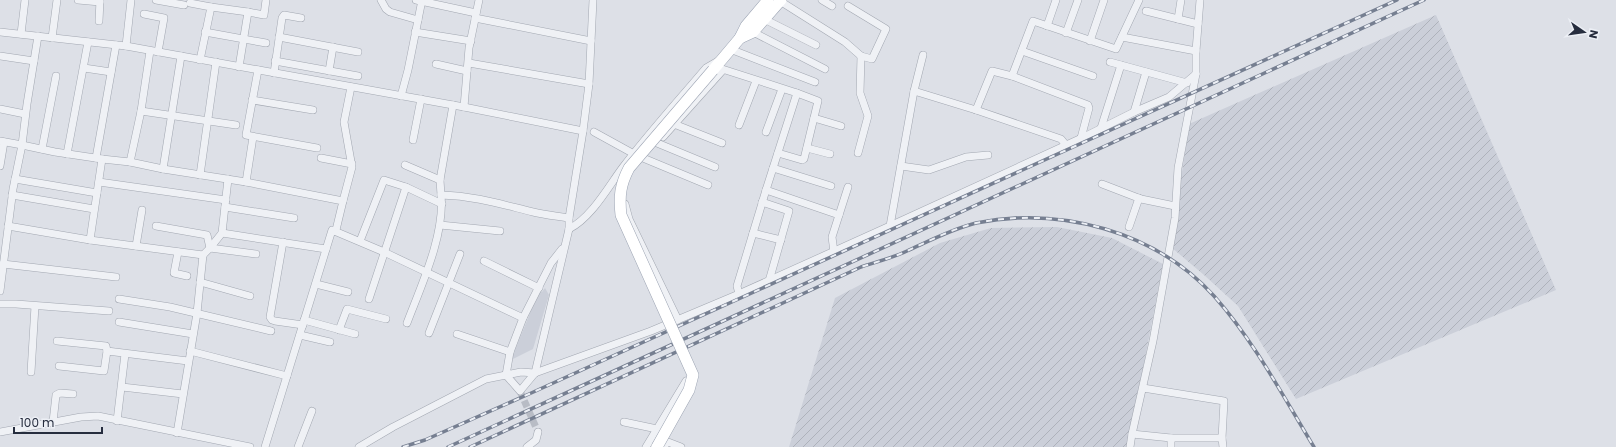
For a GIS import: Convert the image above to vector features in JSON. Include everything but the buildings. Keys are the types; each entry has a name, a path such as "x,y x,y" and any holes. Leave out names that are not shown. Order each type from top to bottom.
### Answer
{"main road":[{"path":"657,447 689,390 692,375 621,215 619,202 621,186 629,168 718,66 740,38 746,26 768,0"},
{"path":"740,38 753,32 780,1"}],"street":[{"path":"21,34 25,0"},
{"path":"52,38 57,0"},
{"path":"78,0 100,1 99,21"},
{"path":"126,46 131,0"},
{"path":"156,0 264,15 266,0"},
{"path":"381,0 386,9 390,12 418,20"},
{"path":"401,96 418,20 420,0 475,15 591,41"},
{"path":"464,107 470,41 479,0"},
{"path":"506,375 520,391 535,373 569,228 569,218 589,84 592,0"},
{"path":"822,0 832,6"},
{"path":"1046,26 1056,0"},
{"path":"1066,33 1078,0"},
{"path":"1090,41 1104,0"},
{"path":"1012,76 1033,21 1115,49 1139,0"},
{"path":"1178,19 1181,0"},
{"path":"1130,447 1153,341 1175,218 1178,168 1196,74 1196,51 1200,0"},
{"path":"780,1 845,42 861,56 871,59 874,58 886,29 848,6"},
{"path":"200,60 211,8"},
{"path":"1146,11 1198,24"},
{"path":"239,66 248,12"},
{"path":"144,14 164,18 158,52"},
{"path":"274,73 282,16 301,18"},
{"path":"764,19 816,45"},
{"path":"0,32 126,46 421,99 583,131"},
{"path":"205,32 266,43"},
{"path":"415,32 470,41"},
{"path":"753,32 825,69"},
{"path":"0,291 12,195 22,145 38,36"},
{"path":"279,37 358,52"},
{"path":"1122,37 1196,51"},
{"path":"67,154 88,42"},
{"path":"90,240 99,182 99,159 116,45"},
{"path":"329,71 333,47"},
{"path":"730,49 815,82"},
{"path":"130,162 141,111 150,51"},
{"path":"1022,51 1093,76"},
{"path":"890,226 914,91 923,55"},
{"path":"0,56 34,61"},
{"path":"163,169 181,56"},
{"path":"858,153 868,116 860,93 861,56"},
{"path":"275,61 358,76"},
{"path":"200,175 216,62"},
{"path":"1110,62 1187,83"},
{"path":"469,63 589,84"},
{"path":"436,64 467,71"},
{"path":"1101,128 1121,65"},
{"path":"678,320 629,219 625,206 625,194 629,177 643,158 674,124 718,66"},
{"path":"569,228 578,224 597,202 634,154 706,68 718,66 818,101 803,160 778,153"},
{"path":"84,68 111,72"},
{"path":"258,70 246,135 317,148"},
{"path":"976,110 992,71 1012,76 1088,105 1089,108 1081,138"},
{"path":"1134,112 1146,72"},
{"path":"359,447 393,427 486,379 521,372 535,373 651,331 769,281 1169,97 1196,74"},
{"path":"42,149 56,76"},
{"path":"739,125 756,80"},
{"path":"336,230 352,170 344,122 351,87"},
{"path":"766,132 782,89"},
{"path":"914,91 1061,139 1066,145"},
{"path":"739,294 737,286 797,93"},
{"path":"414,140 421,99"},
{"path":"252,100 313,110"},
{"path":"407,323 426,272 440,225 442,204 440,180 453,105"},
{"path":"0,109 26,114"},
{"path":"141,111 236,125"},
{"path":"814,118 842,126"},
{"path":"674,124 722,143"},
{"path":"594,132 634,154"},
{"path":"246,182 253,137"},
{"path":"0,166 2,141 67,154 130,162 163,169 246,182 343,201"},
{"path":"657,143 715,167"},
{"path":"807,148 830,154"},
{"path":"901,166 929,170 966,157 988,155"},
{"path":"321,158 352,164"},
{"path":"643,158 708,185"},
{"path":"405,165 440,180"},
{"path":"773,168 831,186"},
{"path":"15,179 97,193"},
{"path":"177,433 197,313 203,255 222,233 228,179"},
{"path":"360,241 384,180 406,187 442,204"},
{"path":"99,182 225,203 294,218"},
{"path":"1102,184 1139,198 1175,206"},
{"path":"834,252 832,237 848,186"},
{"path":"369,299 406,187"},
{"path":"766,190 839,215"},
{"path":"12,195 94,209"},
{"path":"441,195 484,199 534,212 569,218"},
{"path":"1129,227 1139,198"},
{"path":"762,202 789,211 769,281"},
{"path":"136,246 142,210"},
{"path":"440,225 500,231"},
{"path":"8,226 90,240 203,255"},
{"path":"156,226 207,235 210,248"},
{"path":"265,447 332,230 336,230 384,252 523,318"},
{"path":"222,233 326,249"},
{"path":"753,233 781,240"},
{"path":"284,242 270,317 272,320 304,322 355,334"},
{"path":"506,375 510,352 523,318 551,263 564,246"},
{"path":"210,248 256,254"},
{"path":"178,252 174,273 187,276"},
{"path":"429,333 460,254"},
{"path":"484,261 539,288"},
{"path":"2,268 116,277"},
{"path":"200,282 250,296"},
{"path":"316,284 348,292"},
{"path":"119,299 170,307 271,331"},
{"path":"0,304 109,311"},
{"path":"31,372 36,306"},
{"path":"339,330 347,309 386,319"},
{"path":"119,322 193,334"},
{"path":"457,334 510,352"},
{"path":"300,335 330,342"},
{"path":"57,341 106,346 107,351 104,371 59,366"},
{"path":"107,351 188,361"},
{"path":"190,351 287,376"},
{"path":"117,421 125,354"},
{"path":"646,447 686,381"},
{"path":"122,387 183,394"},
{"path":"1143,388 1224,401 1223,447"},
{"path":"53,422 56,396 60,393 73,394"},
{"path":"298,447 312,411"},
{"path":"0,432 91,416 250,447"},
{"path":"624,422 657,429"},
{"path":"527,447 536,440 538,432"},
{"path":"1132,434 1171,438 1222,438"},
{"path":"1171,438 1171,447"},
{"path":"663,447 668,442 681,447"}],"shaded area":[{"path":"1436,15 1556,290 1296,399 1238,306 1171,247 1189,124"},
{"path":"1057,227 1112,238 1163,264 1128,447 789,447 835,298 940,243 991,228"},
{"path":"545,288 549,295 533,349 511,360 539,291 542,292"}],"tunnel":[{"path":"520,391 538,432"}],"railway":[{"path":"403,447 425,440 529,394 1397,0"},
{"path":"448,447 1424,0"},
{"path":"470,447 861,267 896,256 949,232 976,223 1008,219 1040,218 1073,221 1104,229 1135,240 1164,255 1190,274 1214,296 1242,331 1267,369 1314,447"}]}
